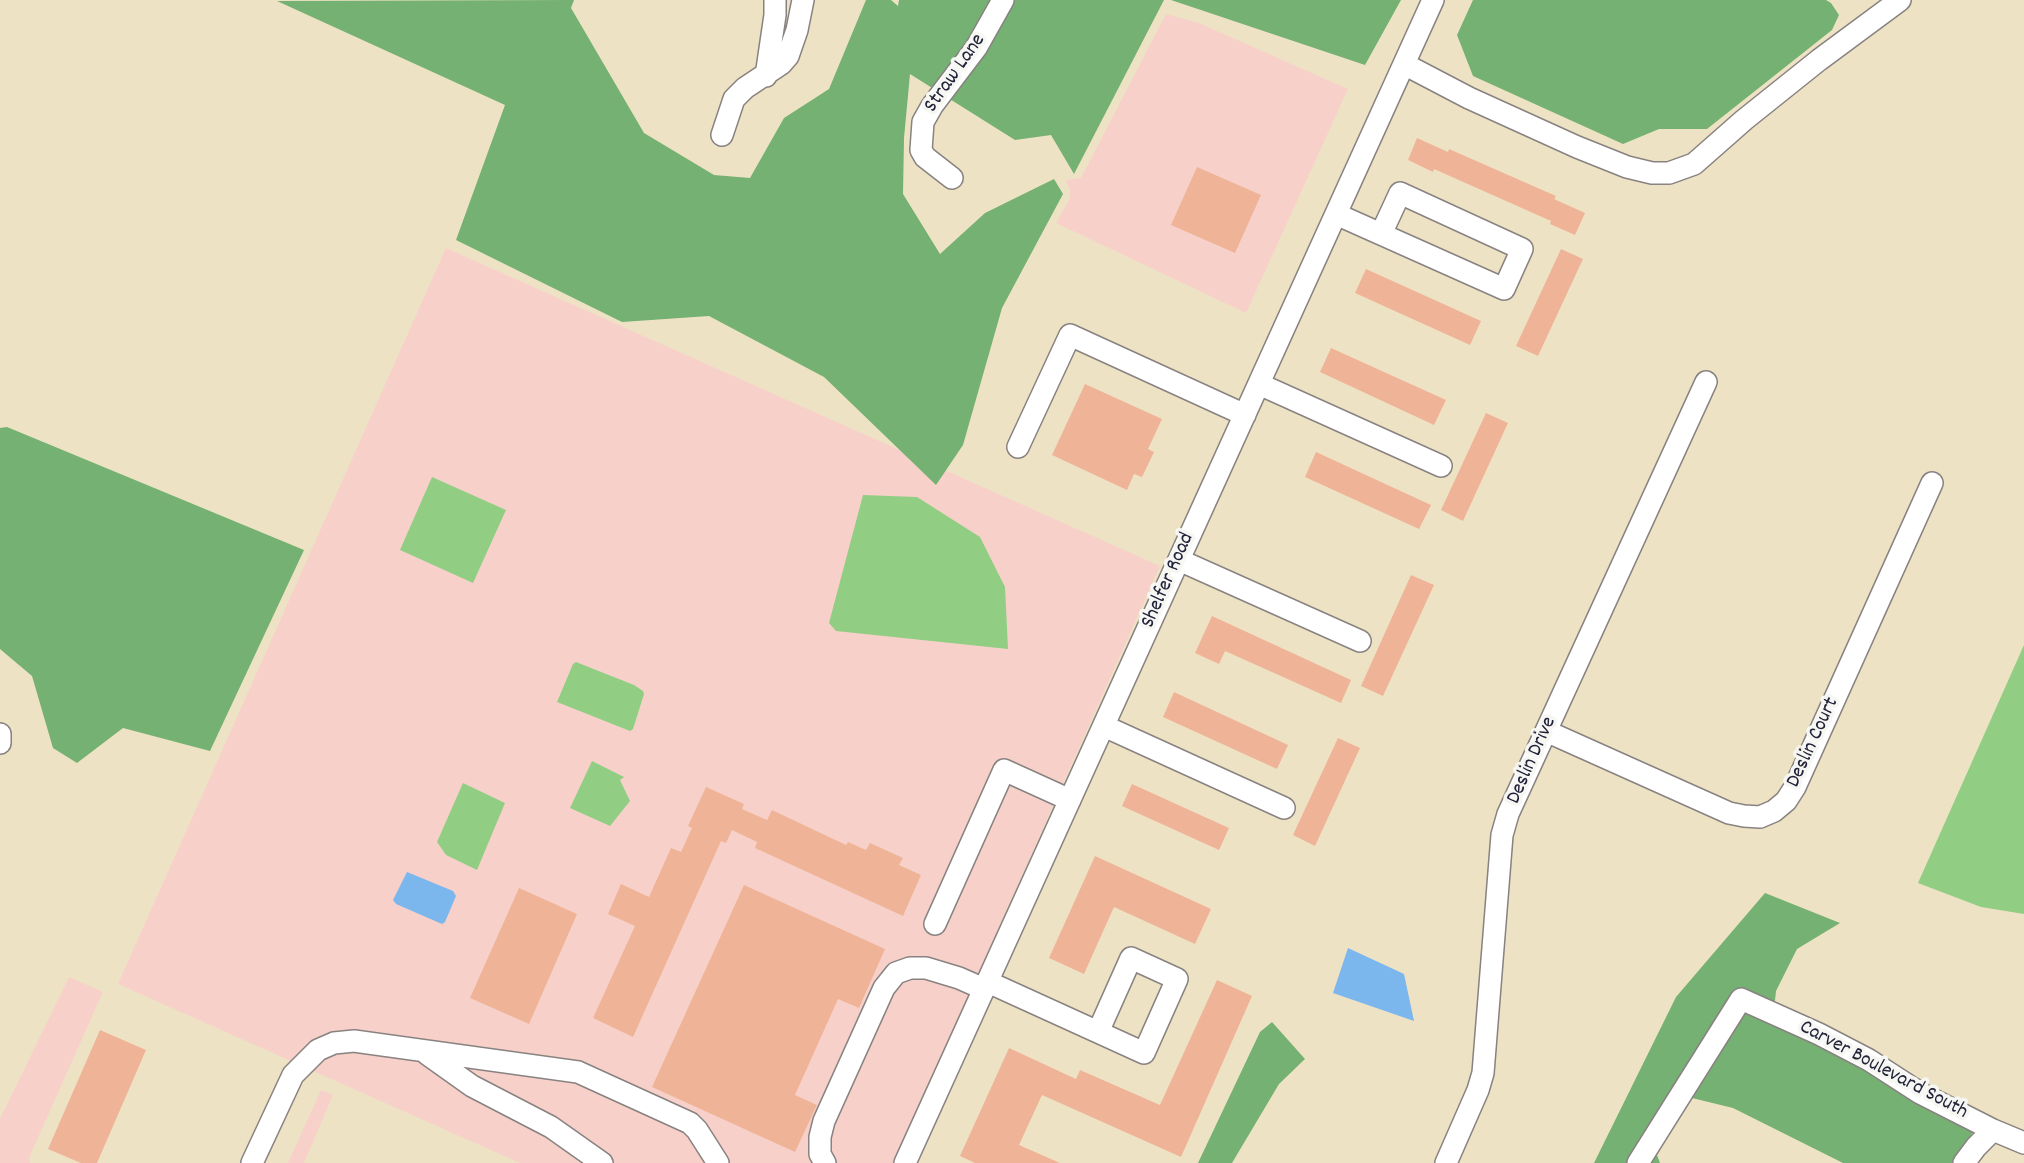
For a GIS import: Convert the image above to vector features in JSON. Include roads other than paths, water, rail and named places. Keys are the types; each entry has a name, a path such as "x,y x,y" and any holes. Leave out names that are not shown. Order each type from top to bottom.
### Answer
{"street":[{"path":"765,76 775,0"},
{"path":"722,135 734,99 788,56 803,0"},
{"name":"Straw Lane","path":"952,178 925,157 921,150 923,121 976,48 1003,0"},
{"name":"Shelfer Road","path":"905,1163 1433,0"},
{"path":"1404,64 1469,98 1577,147 1627,167 1652,173 1669,173 1694,163 1819,60 1900,0"},
{"path":"1336,214 1504,289 1522,249 1400,193 1381,234"},
{"path":"1018,447 1070,335 1245,415"},
{"name":"Deslin Drive","path":"1446,1163 1483,1073 1502,835 1508,814 1706,382"},
{"path":"1259,384 1441,466"},
{"name":"Deslin Court","path":"1546,731 1729,813 1760,817 1774,811 1786,801 1795,787 1932,483"},
{"path":"1179,560 1360,642"},
{"path":"1104,726 1284,808"},
{"path":"0,734 0,743"},
{"path":"935,924 1004,771 1070,800"},
{"path":"825,1163 820,1154 824,1121 884,988 896,973 911,968 926,968 986,985 1144,1053 1177,979 1131,958 1098,1032"},
{"name":"Carver Boulevard South","path":"1638,1163 1741,999 1819,1034 1869,1060 1920,1093 2024,1143"},
{"path":"252,1163 293,1075 318,1050 354,1041 578,1072 690,1123 698,1130 718,1163"},
{"path":"422,1051 471,1086 551,1127 602,1163"},
{"path":"1964,1163 1993,1130"}],"water":[{"path":"407,872 453,891 456,896 445,922 442,924 396,904 393,900"},
{"path":"1348,948 1404,974 1414,1021 1333,993"}]}
